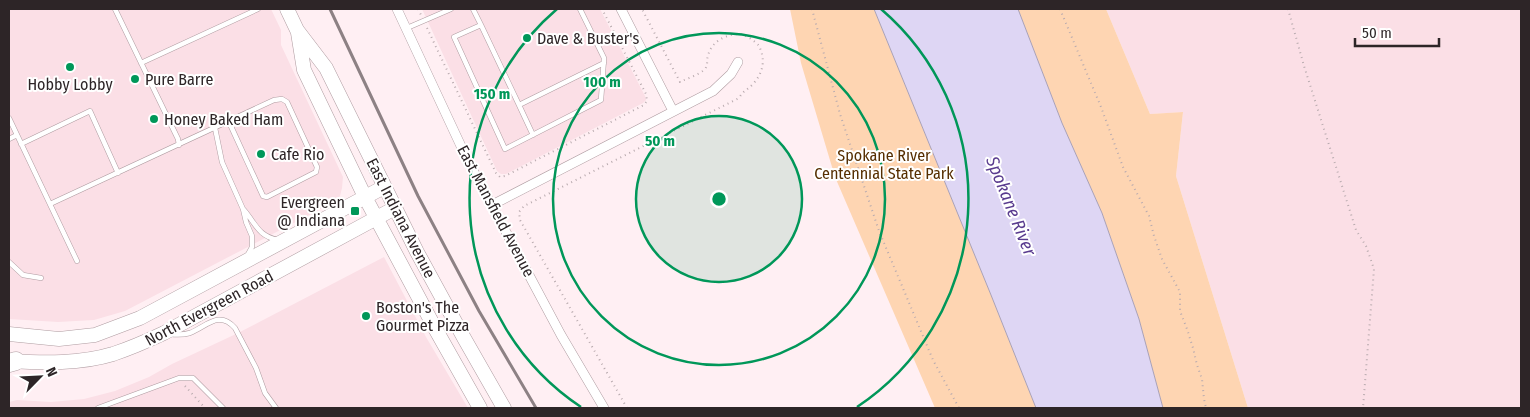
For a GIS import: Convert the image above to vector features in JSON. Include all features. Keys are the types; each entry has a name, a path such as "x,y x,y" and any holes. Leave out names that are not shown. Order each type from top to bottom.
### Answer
{"main road":[{"name":"East Indiana Avenue","path":"288,9 298,30 326,68 426,269 504,408"},
{"name":"East Indiana Avenue","path":"298,30 304,70 365,197 480,408"},
{"name":"North Evergreen Road","path":"9,334 59,339 95,335 140,318 384,187"},
{"name":"North Evergreen Road","path":"11,362 78,361 97,358 130,348 164,333 395,208"}],"street":[{"name":"East Mansfield Avenue","path":"398,9 467,159 561,335 604,408"},
{"path":"621,9 673,111"},
{"path":"492,205 713,91 731,74 738,62"}],"lane":[{"path":"115,9 178,139 179,145"},
{"path":"141,63 258,9"},
{"path":"407,28 451,9"},
{"path":"473,9 533,135"},
{"path":"480,24 454,37 505,149 601,100 604,58 580,9"},
{"path":"519,106 604,63"},
{"path":"50,204 274,100 282,99 287,102 318,170 267,197 263,196 229,122"},
{"path":"21,144 90,111 118,173"},
{"path":"9,118 77,261"},
{"path":"215,128 222,162 243,209 252,242 243,262"},
{"path":"9,139 17,135"},
{"path":"243,209 256,228 266,237 284,241"},
{"path":"9,262 23,275 41,278"},
{"path":"164,333 180,335 190,333 218,319 228,321 235,328 256,368 265,393 276,408"},
{"path":"98,408 179,378 193,378 223,408"}],"path":[{"path":"627,408 520,220 519,212 524,206 739,98 744,90 752,85 762,70 763,56 758,44 744,34 730,34 716,42 708,55 707,65 703,70 680,82 642,9"},
{"path":"812,9 840,114 879,231 932,360 959,408"},
{"path":"1060,9 1101,107 1123,167 1149,216 1162,259 1180,292 1180,311 1202,379 1206,408"},
{"path":"1288,9 1356,230 1366,246 1374,269 1363,408"},
{"path":"185,386 206,408"}],"shaded area":[{"path":"9,9 271,9 281,30 281,45 343,177 340,196 334,202 125,311 94,320 58,322 9,319"},
{"path":"422,9 600,9 646,100 506,174 501,174 497,171"},
{"path":"1106,9 1521,9 1521,408 1248,408 1176,176 1183,112 1150,114"},
{"path":"384,257 426,337 468,408 9,408 9,402 17,400 51,402 84,399 115,391 149,377 238,333"}],"green space":[{"name":"Spokane River Centennial State Park","path":"790,9 874,9 1036,408 935,408 835,177 801,63"},
{"path":"1018,9 1106,9 1150,114 1183,112 1176,176 1248,408 1163,408 1139,319 1102,213 1062,123"}],"water":[{"name":"Spokane River","path":"874,9 1018,9 1062,123 1102,213 1139,319 1163,408 1036,408"}],"railway":[{"path":"330,9 418,196 479,311 536,408"}],"place":[{"name":"Dave & Buster's","path":"527,38"},
{"name":"Hobby Lobby","path":"70,67"},
{"name":"Pure Barre","path":"135,79"},
{"name":"Honey Baked Ham","path":"154,119"},
{"name":"Cafe Rio","path":"261,154"},
{"name":"Evergreen @ Indiana","path":"355,211"},
{"name":"Boston's The Gourmet Pizza","path":"366,316"}]}
